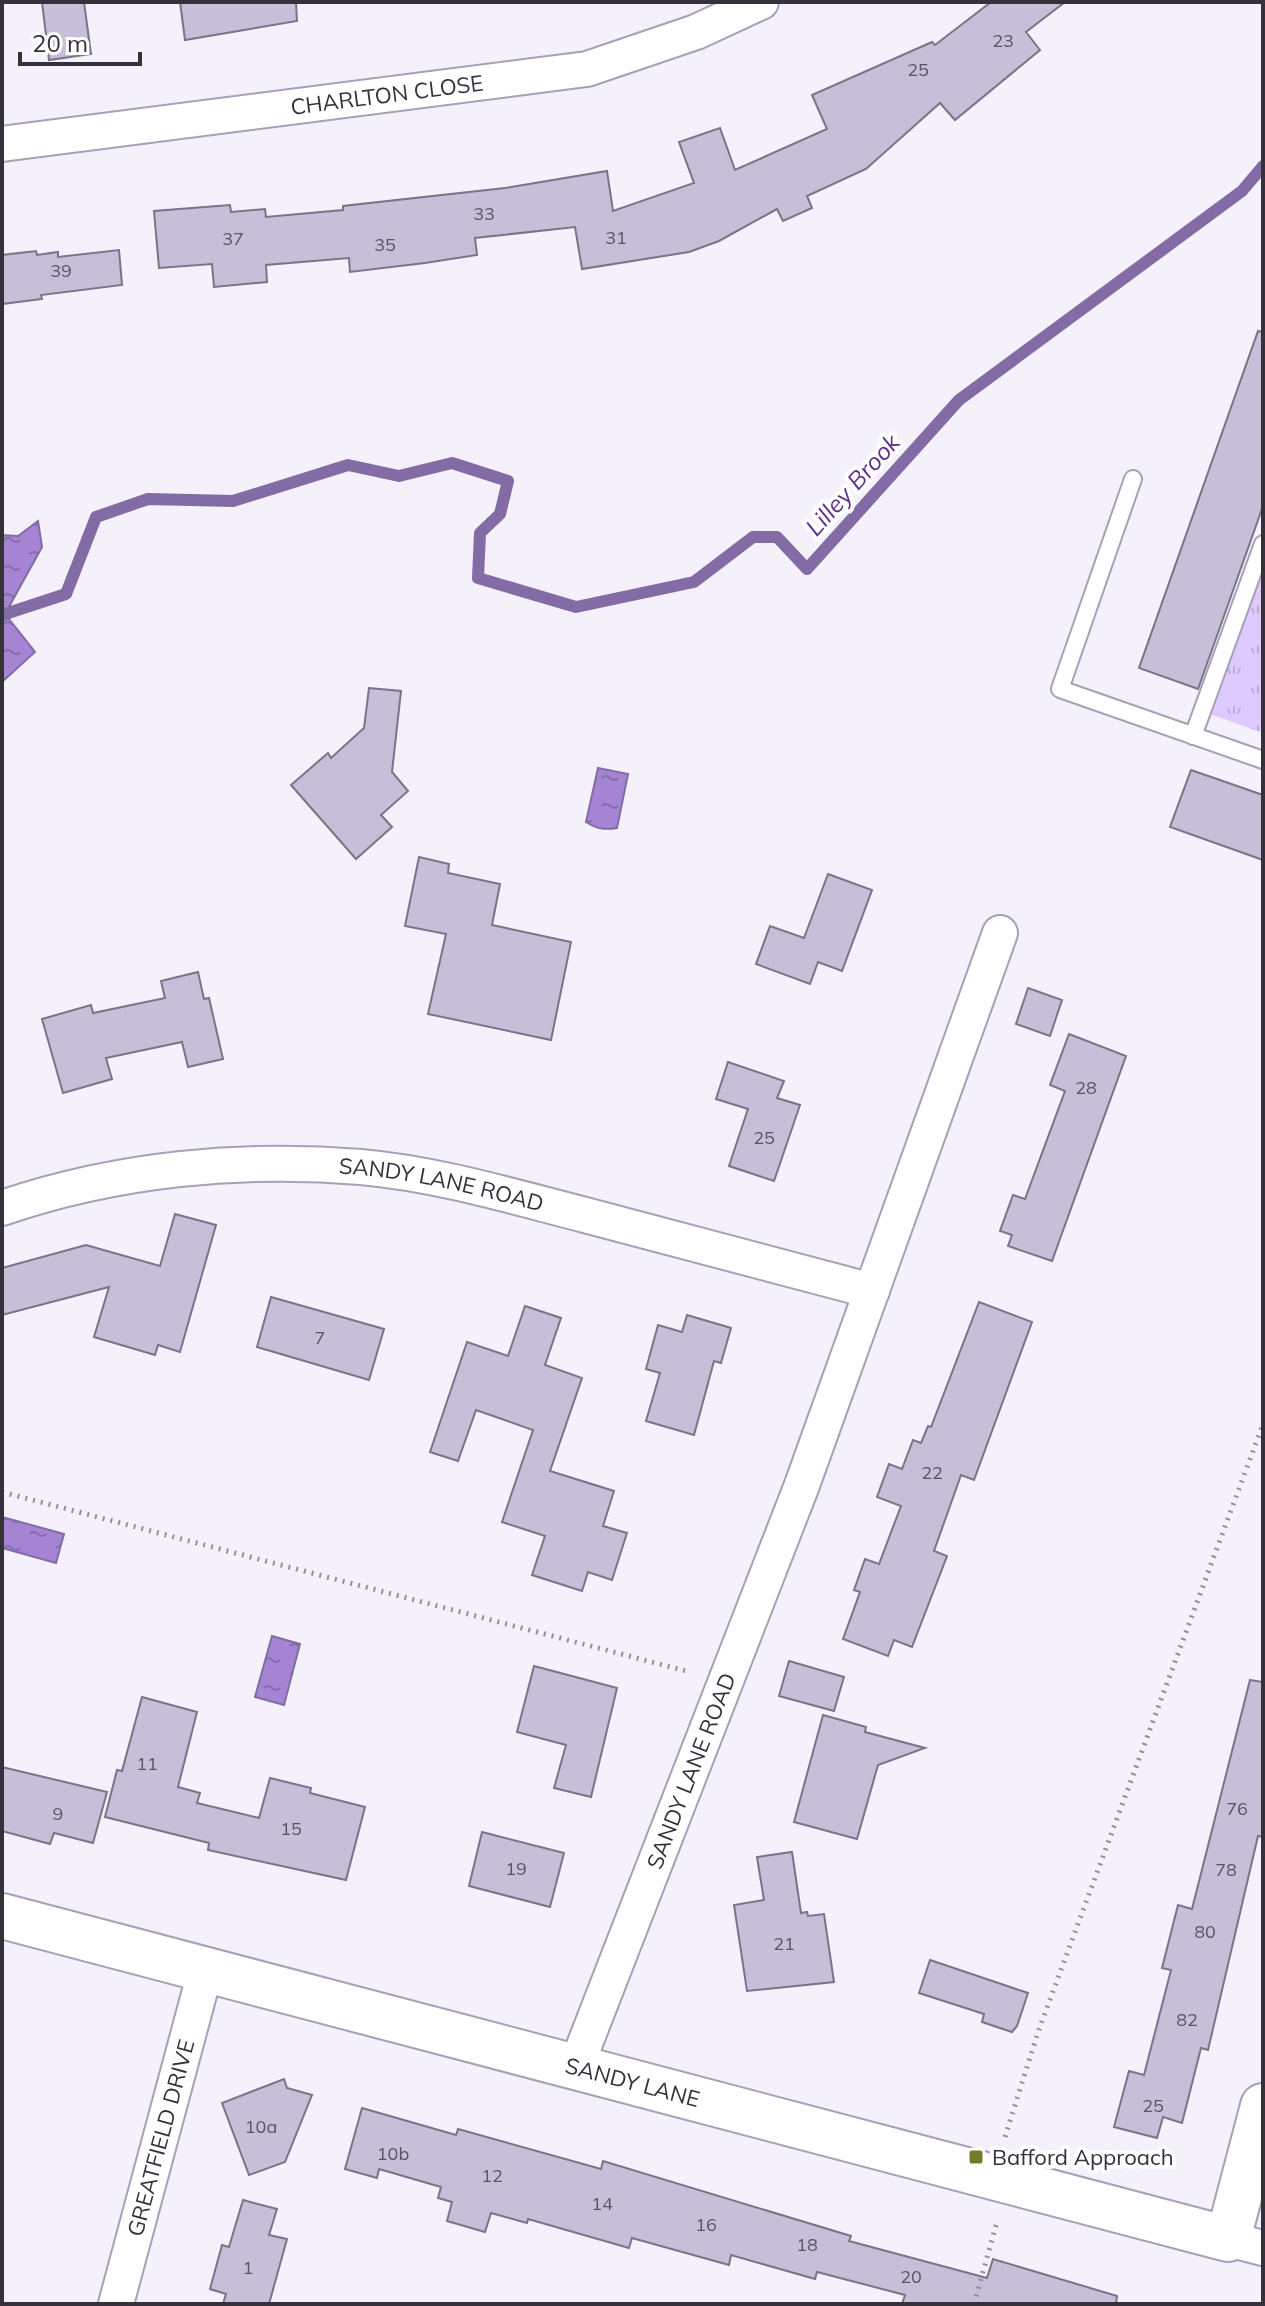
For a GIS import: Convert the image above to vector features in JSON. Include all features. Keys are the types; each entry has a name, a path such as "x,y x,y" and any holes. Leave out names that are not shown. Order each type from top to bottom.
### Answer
{"street":[{"name":"CHARLTON CLOSE","path":"2,144 587,69 696,32 761,2"},
{"name":"SANDY LANE ROAD","path":"575,2069 726,1682 872,1291 1000,933"},
{"name":"SANDY LANE ROAD","path":"2,1208 89,1184 157,1172 293,1163 362,1167 497,1190 872,1291"},
{"name":"SANDY LANE","path":"2,1916 1245,2244"},
{"name":"GREATFIELD DRIVE","path":"116,2304 205,1972"},
{"path":"1245,2244 1263,2106"}],"lane":[{"path":"1133,479 1060,689 1263,760"},
{"path":"1193,736 1263,544"}],"path":[{"path":"974,2304 1000,2210 996,2179 1011,2112 1263,1424"},
{"path":"2,1492 726,1682"}],"green space":[{"path":"1263,566 1263,733 1210,714"}],"water":[{"path":"38,521 42,547 5,614 35,652 2,682 2,535 18,536"},
{"path":"598,768 628,774 617,828 601,828 586,822"},
{"path":"2,1517 64,1534 56,1563 2,1548"},
{"path":"272,1636 300,1644 284,1705 255,1697"}],"building":[{"path":"42,2 84,2 91,54 49,60"},
{"path":"180,2 296,2 297,21 185,40"},
{"path":"991,2 1065,2 1026,32 1040,50 955,120 940,103 866,169 807,196 812,208 783,221 777,209 719,241 689,252 582,269 575,227 475,238 477,255 425,263 350,272 349,258 266,265 267,282 214,287 212,264 159,268 154,211 230,205 231,212 265,209 266,217 343,210 343,206 505,188 607,171 613,211 694,183 679,142 720,128 735,170 827,129 812,95 932,42 935,45"},
{"path":"119,250 122,285 41,295 42,299 2,304 2,255 36,251 37,255 58,252 58,257"},
{"path":"1258,331 1263,332 1263,506 1198,689 1139,668"},
{"path":"369,688 401,691 392,772 408,791 381,815 392,827 356,859 291,785 328,753 331,758 364,728"},
{"path":"1191,770 1263,795 1263,860 1170,827"},
{"path":"419,857 449,864 448,873 500,884 492,925 571,942 551,1040 428,1014 446,934 405,926"},
{"path":"828,874 872,890 842,971 818,962 810,984 756,964 770,926 804,938"},
{"path":"198,972 204,999 209,998 223,1059 188,1067 182,1042 106,1058 112,1079 63,1093 42,1019 91,1005 93,1013 165,998 161,981"},
{"path":"1028,988 1062,1000 1050,1036 1016,1024"},
{"path":"1069,1034 1126,1056 1052,1261 1008,1246 1012,1235 1000,1231 1013,1195 1025,1199 1065,1091 1050,1085"},
{"path":"728,1062 784,1081 777,1098 800,1105 774,1181 729,1166 748,1109 716,1099"},
{"path":"175,1214 216,1225 180,1352 158,1345 155,1355 94,1337 109,1287 2,1315 2,1268 86,1245 160,1266"},
{"path":"271,1297 384,1329 369,1380 257,1347"},
{"path":"979,1302 1032,1322 974,1480 961,1475 934,1551 947,1556 912,1647 894,1640 888,1656 843,1639 860,1592 854,1590 865,1559 879,1564 901,1506 877,1497 889,1464 902,1469 913,1440 921,1443 928,1426 931,1427"},
{"path":"525,1306 561,1318 545,1365 582,1378 550,1471 614,1491 603,1526 627,1533 612,1580 588,1572 582,1591 532,1575 545,1536 502,1522 533,1430 476,1410 458,1461 430,1452 467,1342 508,1356"},
{"path":"687,1315 731,1328 721,1363 714,1361 694,1435 646,1421 660,1373 646,1369 658,1325 682,1332"},
{"path":"789,1661 844,1677 834,1711 779,1696"},
{"path":"534,1666 617,1688 591,1797 554,1788 566,1745 517,1732"},
{"path":"1250,1680 1263,1682 1263,1837 1258,1836 1208,2050 1201,2048 1182,2123 1163,2117 1157,2138 1114,2127 1129,2071 1144,2075 1171,1970 1162,1968 1178,1905 1192,1909"},
{"path":"142,1697 197,1712 178,1787 200,1793 197,1803 259,1818 270,1778 311,1788 310,1793 365,1807 346,1880 208,1850 209,1843 105,1817 117,1770 122,1771"},
{"path":"823,1715 866,1727 865,1732 925,1748 878,1765 857,1839 794,1822"},
{"path":"2,1767 107,1792 93,1843 54,1833 50,1844 2,1831"},
{"path":"482,1832 564,1853 550,1907 469,1886"},
{"path":"792,1852 801,1913 807,1912 808,1916 824,1914 834,1982 747,1991 734,1905 764,1900 757,1857"},
{"path":"930,1960 1028,1993 1017,2026 1012,2032 982,2022 984,2014 919,1993"},
{"path":"284,2079 287,2088 312,2095 285,2162 249,2175 222,2103"},
{"path":"362,2108 456,2135 458,2129 601,2169 603,2161 851,2236 849,2241 987,2278 993,2259 1117,2296 1116,2304 902,2304 905,2295 817,2272 815,2279 731,2255 729,2265 632,2238 629,2248 528,2219 527,2223 491,2213 485,2232 447,2221 452,2202 438,2198 441,2187 379,2169 377,2178 345,2169"},
{"path":"243,2200 277,2209 269,2235 287,2239 269,2304 223,2304 226,2294 210,2289 222,2245 229,2247"}],"waterway":[{"name":"Lilley Brook","path":"2,615 66,594 96,517 148,499 233,501 348,465 399,476 452,463 508,481 500,514 480,533 478,578 576,607 694,582 753,537 777,537 807,569 959,400 1242,191 1263,166"}],"place":[{"name":"Bafford Approach","path":"976,2157"}]}
